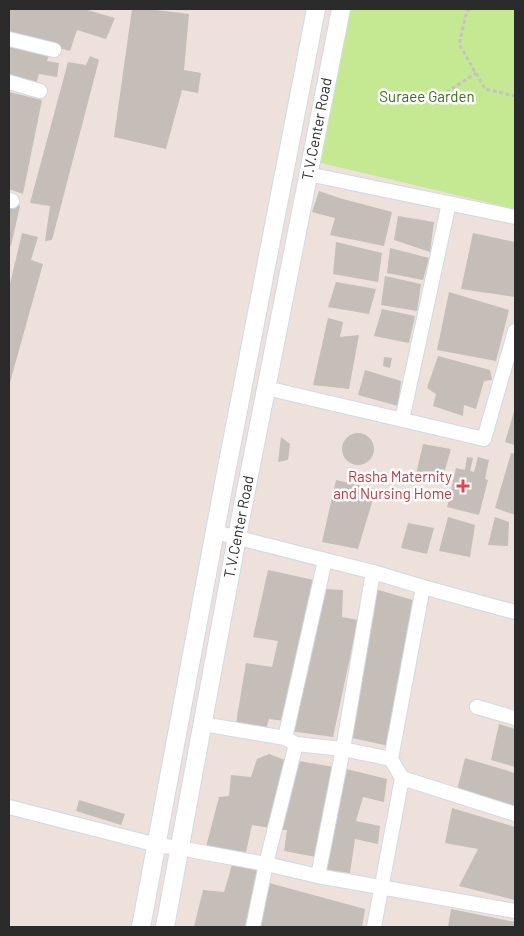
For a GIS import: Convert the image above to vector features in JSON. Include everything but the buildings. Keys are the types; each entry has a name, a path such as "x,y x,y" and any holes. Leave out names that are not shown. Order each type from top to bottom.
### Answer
{"street":[{"name":"T.V.Center Road","path":"142,927 215,532 316,9"},
{"name":"T.V.Center Road","path":"165,927 237,538 340,9"},
{"path":"9,39 54,50"},
{"path":"9,82 40,91"},
{"path":"308,174 515,217"},
{"path":"402,420 449,203"},
{"path":"266,388 484,439 515,331"},
{"path":"215,532 373,572 515,612"},
{"path":"253,927 325,560"},
{"path":"318,876 343,749 373,572"},
{"path":"374,927 402,778 391,759 423,587"},
{"path":"477,707 515,718"},
{"path":"203,724 391,759"},
{"path":"402,778 515,814"},
{"path":"9,808 157,845 515,911"}],"path":[{"path":"470,9 467,11 459,44 485,89 515,96"},
{"path":"430,103 476,74"}],"green space":[{"name":"Suraee Garden","path":"349,9 515,9 515,209 321,163"}],"place":[{"name":"Rasha Maternity and Nursing Home","path":"463,486"}]}
